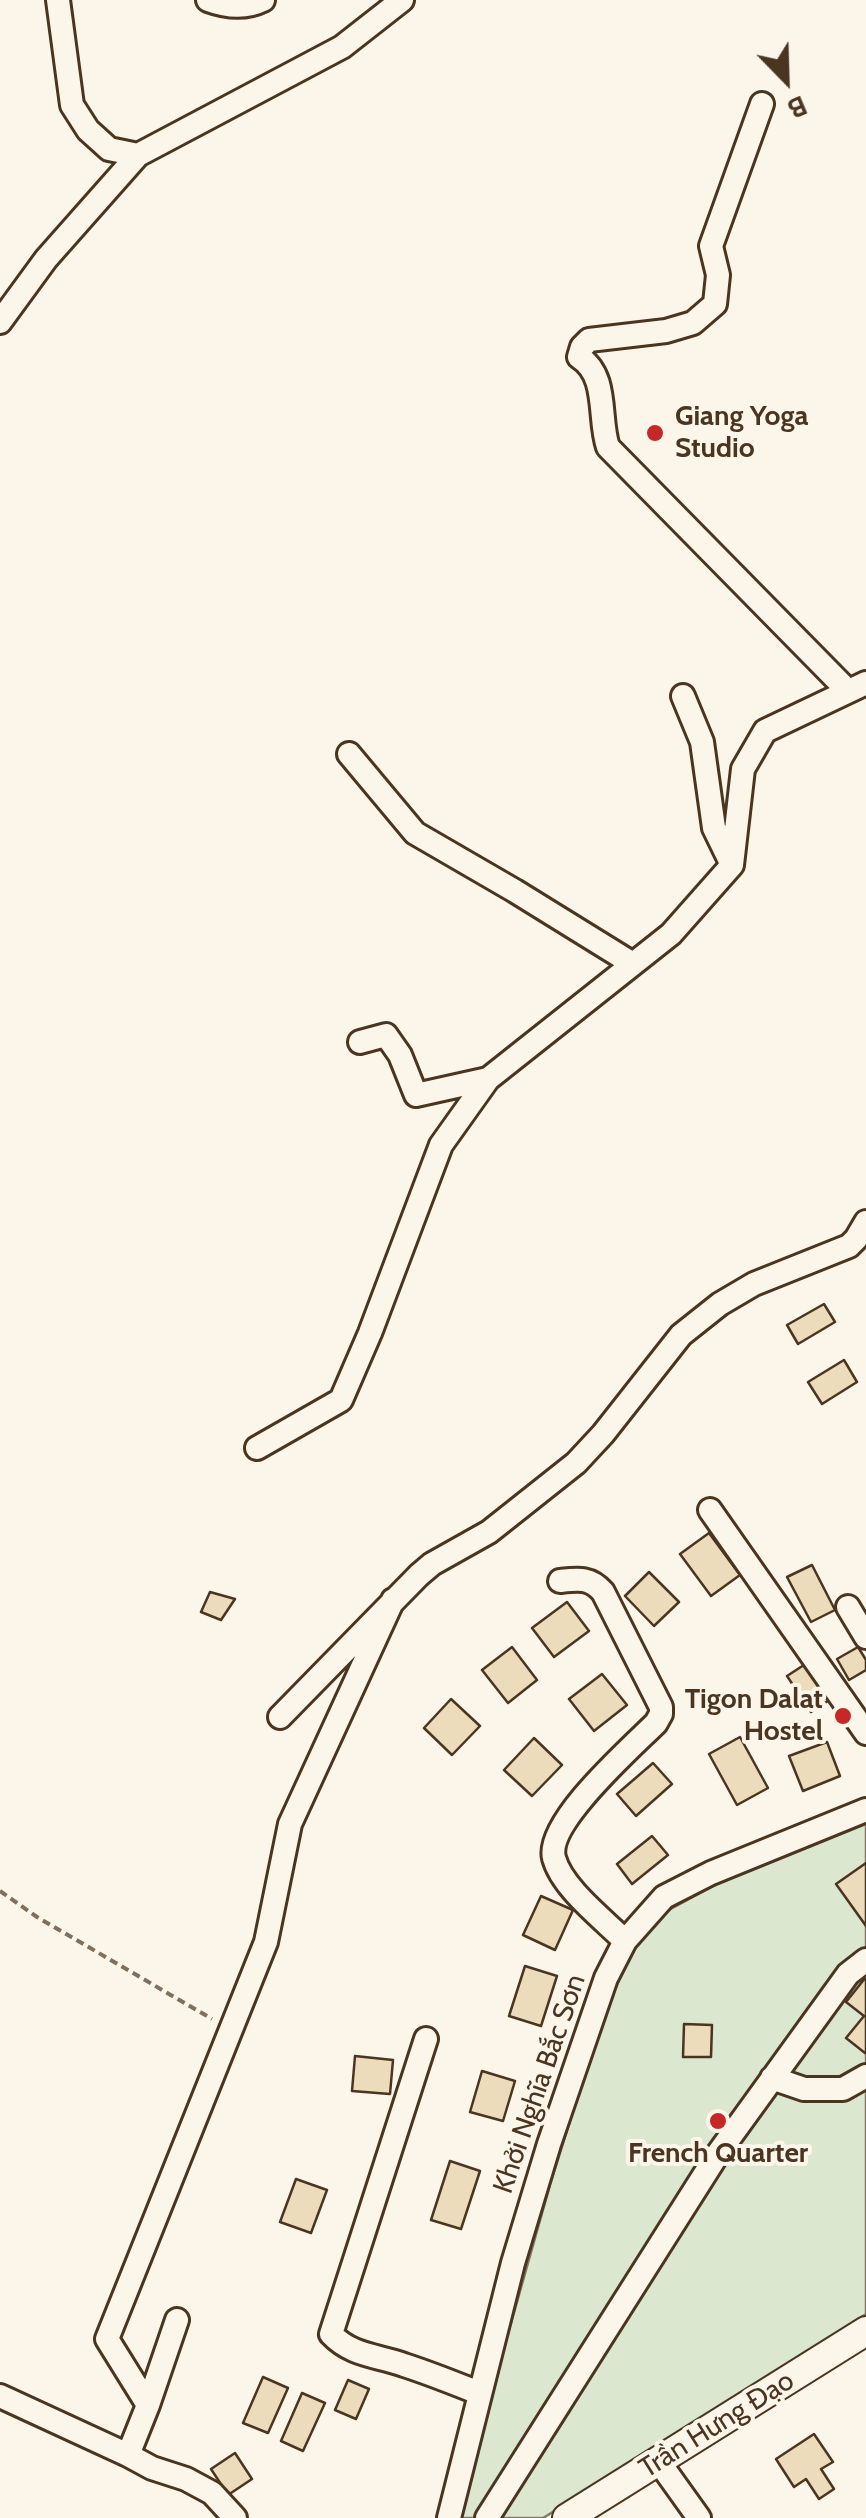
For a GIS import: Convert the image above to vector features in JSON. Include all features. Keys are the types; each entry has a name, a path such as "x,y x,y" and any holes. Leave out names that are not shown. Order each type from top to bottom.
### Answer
{"main road":[{"name":"Trần Hưng Đạo","path":"567,2518 866,2331"}],"street":[{"path":"58,0 72,105 88,130 109,149 138,155"},
{"path":"208,0 244,6 263,0"},
{"path":"0,322 46,260 138,155 342,46 402,0"},
{"path":"257,1448 341,1400 440,1145 488,1079 671,934 732,865 743,770 765,730 857,687 608,447 598,383 587,362 579,357 589,340 666,331 693,323 715,304 718,275 711,246 762,104"},
{"path":"682,696 702,742 714,828 732,865"},
{"path":"349,754 416,834 633,964"},
{"path":"360,1042 386,1035 400,1055 416,1095 488,1079"},
{"path":"280,1717 432,1564 488,1532 576,1463 680,1335 754,1284 849,1246 866,1222"},
{"path":"710,1510 866,1733"},
{"path":"560,1582 591,1581 602,1592 662,1707 656,1723 583,1798 557,1833 553,1850 559,1870 570,1885 625,1942"},
{"path":"148,2405 107,2339 266,1942 290,1824 393,1600"},
{"path":"848,1607 866,1637"},
{"name":"Khởi Nghĩa Bắc Sơn","path":"449,2518 513,2263 548,2144 606,1978 625,1942 664,1896 866,1810"},
{"path":"488,2518 717,2155 848,1974 866,1960"},
{"path":"426,2039 330,2334 342,2346 479,2393"},
{"path":"772,2078 804,2089 842,2089 866,2076"},
{"path":"128,2456 177,2320"},
{"path":"0,2396 212,2493 236,2518"},
{"path":"659,2462 699,2518"}],"path":[{"path":"0,1890 37,1917 229,2029"}],"green space":[{"name":"French Quarter","path":"866,1824 866,2314 543,2518 456,2518 550,2185 590,2057 633,1948 667,1911 713,1886"}],"building":[{"path":"824,1304 835,1322 798,1344 787,1325"},
{"path":"844,1360 857,1382 822,1404 808,1382"},
{"path":"709,1533 740,1575 711,1596 680,1554"},
{"path":"812,1565 835,1610 811,1622 787,1577"},
{"path":"649,1572 679,1602 654,1626 625,1596"},
{"path":"210,1592 235,1599 221,1620 201,1612"},
{"path":"567,1602 589,1631 554,1657 532,1628"},
{"path":"512,1647 537,1680 508,1703 482,1670"},
{"path":"858,1647 866,1660 866,1670 849,1680 837,1659"},
{"path":"807,1663 831,1699 811,1712 787,1676"},
{"path":"602,1674 627,1705 594,1731 569,1699"},
{"path":"451,1699 480,1726 452,1755 424,1728"},
{"path":"740,1737 768,1788 737,1805 709,1754"},
{"path":"534,1738 562,1765 532,1796 504,1770"},
{"path":"827,1742 840,1776 803,1791 789,1756"},
{"path":"653,1763 672,1784 636,1816 617,1794"},
{"path":"652,1836 668,1855 632,1884 617,1864"},
{"path":"866,1863 866,1926 836,1884"},
{"path":"541,1896 573,1910 555,1950 523,1935"},
{"path":"525,1966 557,1976 541,2026 509,2016"},
{"path":"866,1977 865,2053 846,2038 864,2016 846,2002"},
{"path":"684,2024 712,2025 711,2057 683,2057"},
{"path":"355,2056 393,2060 390,2094 352,2091"},
{"path":"482,2071 515,2081 503,2121 470,2112"},
{"path":"450,2161 480,2171 461,2229 431,2220"},
{"path":"296,2179 327,2190 311,2233 280,2222"},
{"path":"263,2377 288,2388 268,2433 243,2423"},
{"path":"348,2380 369,2389 356,2419 335,2410"},
{"path":"302,2393 325,2403 303,2451 281,2441"},
{"path":"814,2434 833,2462 821,2469 834,2489 819,2499 806,2479 794,2487 776,2459"},
{"path":"235,2453 252,2479 228,2495 211,2469"}],"place":[{"name":"Giang Yoga Studio","path":"655,433"},
{"name":"Tigon Dalat Hostel","path":"843,1716"},
{"name":"French Quarter","path":"718,2121"}]}
